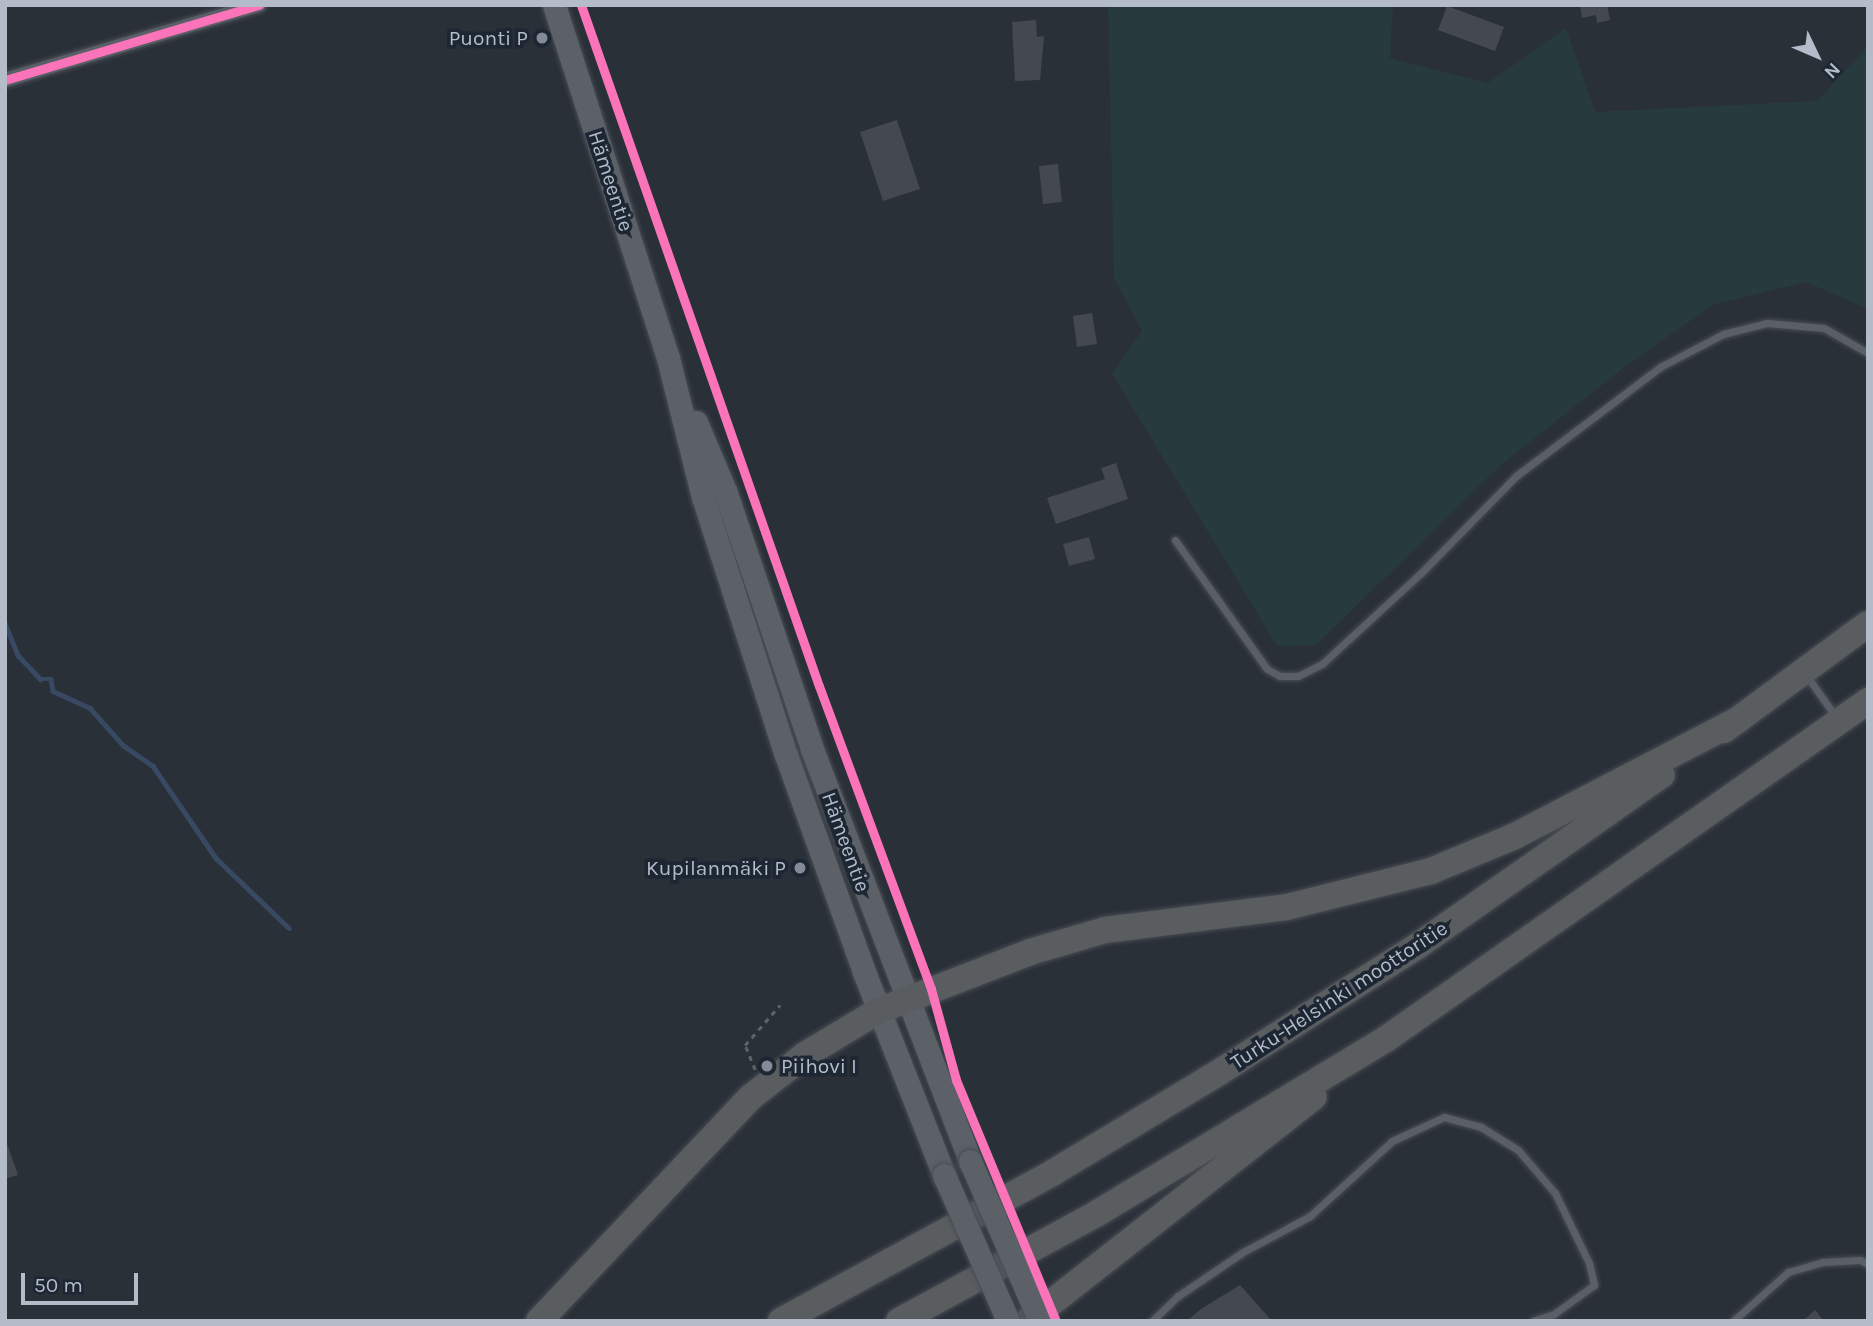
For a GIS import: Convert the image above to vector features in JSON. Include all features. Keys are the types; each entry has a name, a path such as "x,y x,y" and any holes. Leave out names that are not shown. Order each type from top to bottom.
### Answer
{"highway":[{"name":"Turku-Helsinki moottoritie","path":"781,1321 1054,1172 1218,1073 1416,947 1738,720 1868,624"},
{"path":"1028,1321 1386,1039 1868,701"},
{"path":"539,1321 751,1097 805,1055 878,1011 905,998 1030,952 1105,930 1287,907 1431,871 1515,836 1738,720"},
{"path":"899,1321 1096,1213 1386,1039"}],"main road":[{"name":"Hämeentie","path":"554,5 668,358 703,497 786,755 878,1011 944,1175 1008,1321"},
{"name":"Hämeentie","path":"668,358 726,493 812,749 905,998 970,1161 1040,1321"}],"street":[{"path":"5,80 259,5"}],"lane":[{"path":"1175,540 1268,669 1280,676 1298,676 1323,663 1412,581 1516,476 1660,368 1723,334 1767,323 1824,328 1868,353"},
{"path":"1804,672 1840,723"},
{"path":"1152,1321 1178,1296 1243,1252 1310,1216 1392,1141 1444,1117 1481,1128 1518,1150 1555,1192 1589,1263 1594,1285 1554,1314 1533,1321"},
{"path":"1732,1321 1788,1272 1823,1262 1860,1260 1868,1264"}],"path":[{"path":"757,1074 745,1045 780,1005"}],"green space":[{"path":"1108,5 1393,5 1390,58 1488,83 1566,28 1595,112 1817,101 1868,46 1868,309 1806,282 1713,305 1631,362 1502,464 1316,645 1277,646 1112,373 1142,331 1114,278"}],"building":[{"path":"1580,5 1607,5 1610,20 1597,23 1596,15 1582,18"},
{"path":"1447,6 1504,27 1495,51 1438,30"},
{"path":"1036,20 1037,37 1044,36 1040,80 1015,81 1012,22"},
{"path":"897,120 920,189 883,201 860,132"},
{"path":"1058,164 1062,202 1043,204 1039,166"},
{"path":"1092,313 1097,344 1077,347 1073,316"},
{"path":"1116,463 1128,499 1056,524 1047,498 1105,479 1101,468"},
{"path":"1089,537 1095,559 1069,566 1063,544"},
{"path":"5,1138 18,1175 5,1179"},
{"path":"1240,1285 1272,1321 1187,1321 1201,1309"},
{"path":"1815,1310 1824,1321 1803,1321"}],"waterway":[{"path":"5,623 18,655 40,679 51,679 53,691 90,708 123,745 153,766 216,858 289,928"}],"cycle path":[{"path":"5,80 259,5"},
{"path":"581,5 819,686 931,989 956,1080 1056,1321"}],"place":[{"name":"Puonti P","path":"542,38"},
{"name":"Kupilanmäki P","path":"800,868"},
{"name":"Piihovi I","path":"767,1066"}]}
